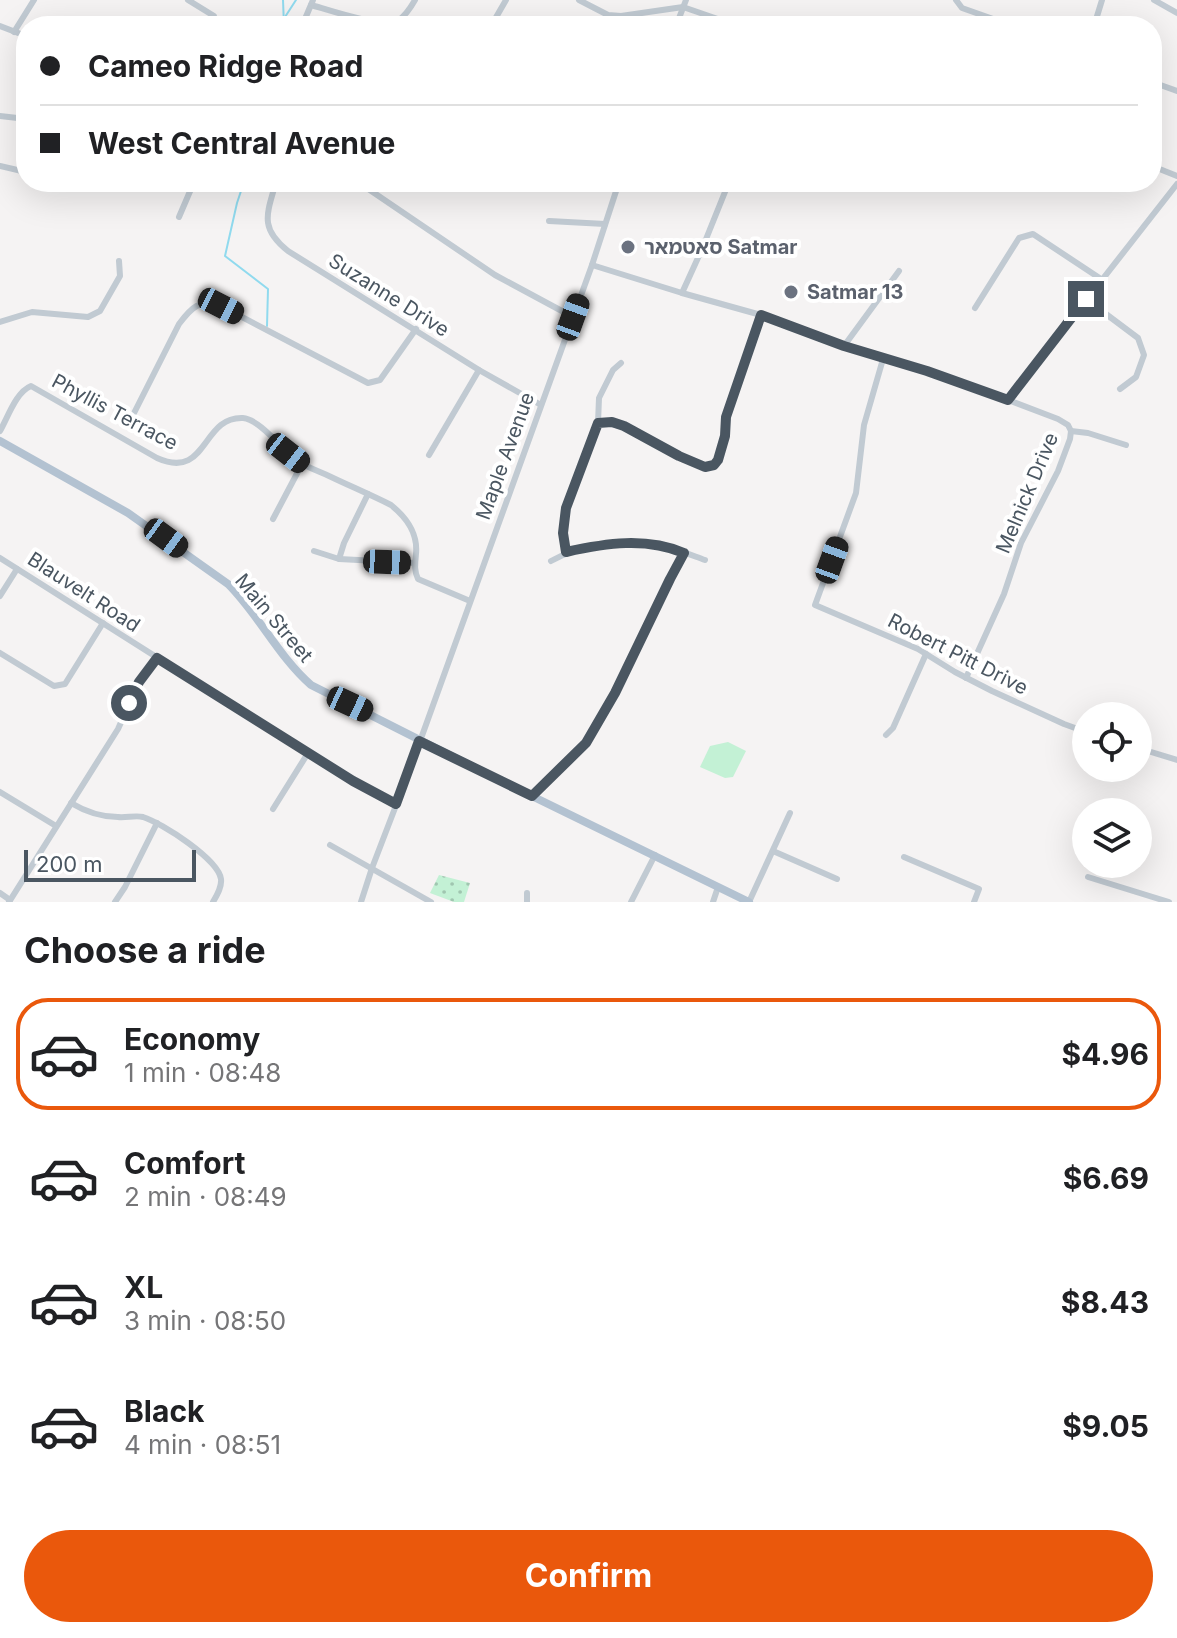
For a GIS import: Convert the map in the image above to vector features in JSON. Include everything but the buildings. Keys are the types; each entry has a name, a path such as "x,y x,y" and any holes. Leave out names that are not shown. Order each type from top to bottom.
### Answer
{"main road":[{"name":"Main Street","path":"0,441 128,513 228,584 288,661 311,685 749,902"}],"street":[{"path":"188,0 214,16"},
{"path":"402,16 415,0"},
{"path":"579,0 608,15 621,16 685,3 715,16"},
{"path":"1154,0 1177,13"},
{"path":"955,1 962,8 985,16"},
{"path":"312,3 358,16"},
{"path":"0,26 14,32 16,29"},
{"path":"1008,400 1177,184"},
{"path":"179,217 190,192"},
{"name":"Suzanne Drive","path":"273,192 267,213 268,228 275,241 479,370 541,405"},
{"path":"373,192 495,275 573,317"},
{"name":"Maple Avenue","path":"361,902 616,192"},
{"path":"682,293 725,192"},
{"path":"549,221 605,224"},
{"path":"975,308 1019,238 1033,234 1101,279"},
{"path":"0,322 32,312 88,317 100,311 120,276 119,261"},
{"name":"Melnick Drive","path":"592,265 761,315 1008,400 1068,425 1070,439 1058,471 1021,543 1004,594 966,678"},
{"path":"844,346 899,271"},
{"path":"1086,299 1138,338 1144,355 1136,377 1120,389"},
{"path":"130,421 179,324 198,305 207,302 221,306 368,383 380,380 416,329"},
{"path":"598,423 612,422 624,426 679,456 705,467 714,465 725,436 726,417 761,315"},
{"name":"Robert Pitt Drive","path":"883,359 864,425 856,493 815,605 926,654 966,678 1072,727"},
{"path":"566,552 563,533 566,508 598,423 599,398 613,370 621,363"},
{"path":"429,455 479,370"},
{"name":"Phyllis Terrace","path":"0,431 21,393 31,386 175,464 197,455 220,425 241,418 256,423 302,464 391,505 402,514 415,538 415,563"},
{"path":"1071,431 1126,445"},
{"path":"273,519 302,464"},
{"path":"339,559 368,494"},
{"path":"551,561 566,552 635,542 660,545 705,560"},
{"path":"314,551 339,559 415,563 416,576 422,582 470,601"},
{"path":"532,796 586,743 615,693 684,553"},
{"name":"Blauvelt Road","path":"0,558 353,781 396,804"},
{"path":"0,596 17,569"},
{"path":"0,653 54,686 60,686 65,684 103,623"},
{"path":"886,735 893,728 926,654"},
{"path":"0,893 10,901 112,738 139,682 157,658"},
{"path":"1152,752 1177,760"},
{"path":"273,809 308,753"},
{"path":"0,792 56,826"},
{"path":"71,803 96,815 141,817 169,829 216,867 222,883 213,902"},
{"path":"749,902 790,813"},
{"path":"115,902 157,823"},
{"path":"330,845 431,902"},
{"path":"773,851 837,879"},
{"path":"631,902 655,855"},
{"path":"904,857 979,889 974,902"},
{"path":"1091,878 1169,902"},
{"path":"713,902 718,887"},
{"path":"527,893 527,902"}],"green space":[{"path":"728,742 746,751 733,777 725,778 700,767 710,746"},
{"path":"439,875 470,883 464,902 454,902 430,893"}],"waterway":[{"path":"283,0 284,16"},
{"path":"286,16 296,0"},
{"path":"241,192 225,256 268,289 267,326"}],"place":[{"name":"סאטמאר Satmar","path":"628,247"},
{"name":"Satmar 13","path":"791,292"}],"route":[{"path":"129,703 139,682 157,658 353,781 396,804 419,741 532,796 586,743 615,693 684,553 660,545 635,542 566,552 563,533 566,508 598,423 612,422 624,426 679,456 705,467 714,465 725,436 726,417 761,315 1008,400 1086,299"}]}
